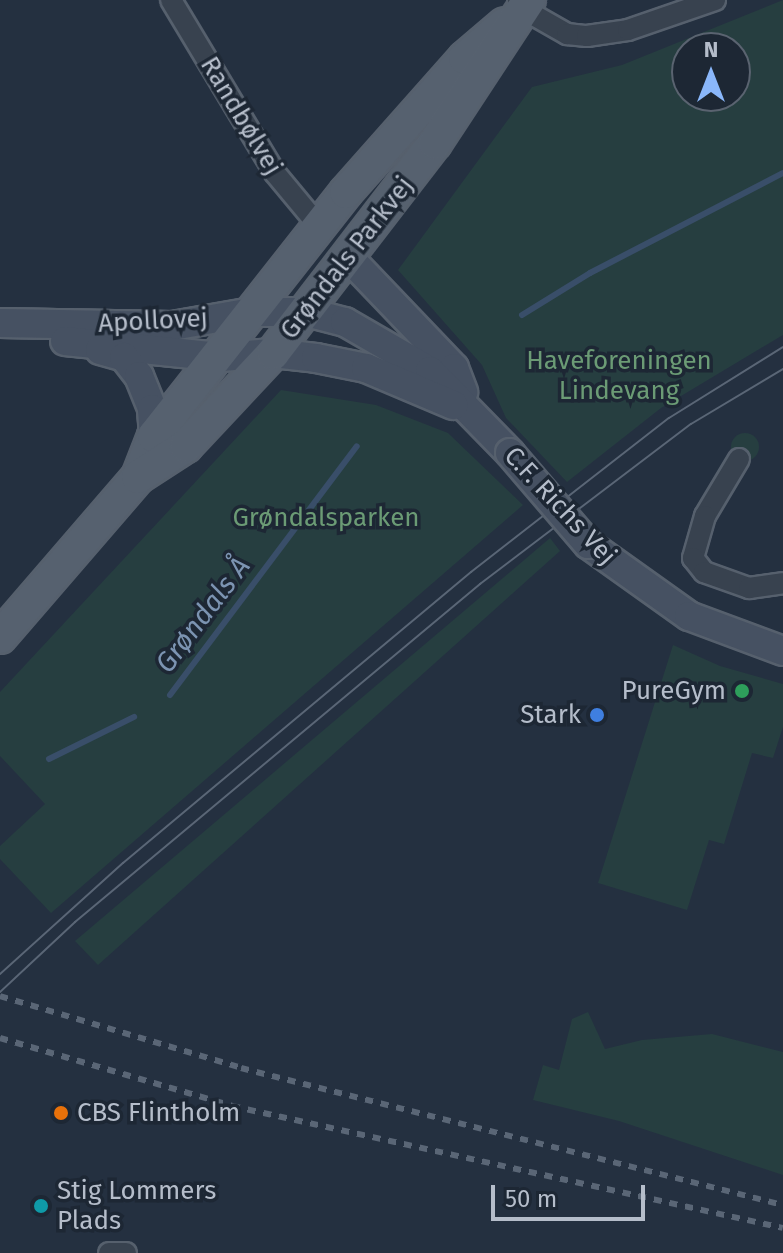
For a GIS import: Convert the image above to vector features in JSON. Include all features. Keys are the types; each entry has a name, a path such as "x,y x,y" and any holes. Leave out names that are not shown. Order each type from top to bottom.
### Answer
{"main road":[{"name":"Grøndals Parkvej","path":"138,477 154,436 221,357 319,226 465,58 523,3"},
{"name":"Grøndals Parkvej","path":"3,632 138,477 186,446 273,353 349,258 485,73 523,3"},
{"path":"319,226 349,258"}],"street":[{"name":"Randbølvej","path":"171,0 275,173 319,226"},
{"path":"523,3 567,34 587,36 628,30 715,0"},
{"name":"C.F. Richs Vej","path":"349,258 454,368 472,415"},
{"name":"Apollovej","path":"0,324 172,326 252,312 306,312"},
{"name":"C.F. Richs Vej","path":"306,312 378,337 430,371 510,453 588,544 689,616 783,651"},
{"name":"Apollovej","path":"0,324 124,357 144,383 154,436"},
{"name":"Apollovej","path":"69,341 221,357"},
{"name":"C.F. Richs Vej","path":"221,357 273,353 366,368 472,415"},
{"path":"739,459 705,516 693,558 704,572 749,588 783,583"},
{"path":"109,1253 126,1253"}],"green space":[{"name":"Haveforeningen Lindevang","path":"783,0 783,335 661,408 567,482 506,418 482,365 398,270 532,87 622,65 671,45 671,112 751,112 751,32 704,32"},
{"name":"Grøndalsparken","path":"281,390 376,405 448,433 523,505 51,913 0,859 0,846 45,804 0,756 0,692"},
{"path":"745,433 755,437 759,447 755,457 745,461 735,457 731,447 735,437"},
{"path":"550,538 560,551 98,965 75,941"},
{"path":"673,645 720,666 783,684 783,727 773,758 752,753 724,844 709,840 687,910 598,883"},
{"path":"588,1012 605,1049 642,1040 712,1034 783,1052 783,1175 619,1121 533,1100 543,1065 559,1070 572,1019"}],"waterway":[{"name":"Grøndals Å","path":"522,315 590,273 783,173"},
{"name":"Grøndals Å","path":"170,695 357,446"},
{"name":"Grøndals Å","path":"49,759 134,717"}],"tram line":[{"path":"0,974 123,863 471,572 669,418 783,347"},
{"path":"0,992 75,922 480,584 691,424 783,369"}],"railway":[{"path":"0,996 241,1068 783,1205"},
{"path":"0,1038 232,1106 783,1228"}],"place":[{"name":"PureGym","path":"742,691"},
{"name":"Stark","path":"597,715"},
{"name":"CBS Flintholm","path":"61,1113"},
{"name":"Stig Lommers Plads","path":"41,1206"}]}
